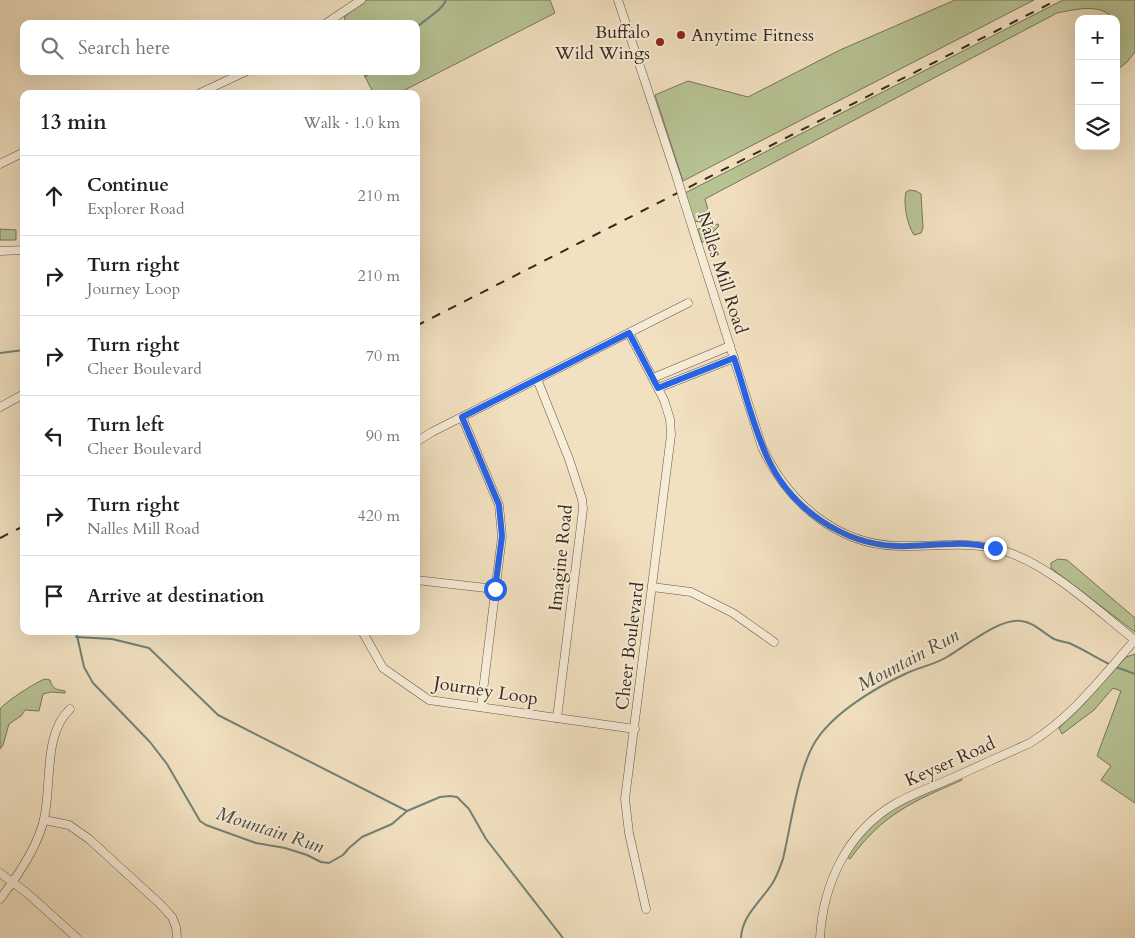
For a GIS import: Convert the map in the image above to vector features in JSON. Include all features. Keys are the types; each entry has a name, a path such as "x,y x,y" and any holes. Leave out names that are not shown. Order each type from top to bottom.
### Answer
{"street":[{"path":"331,20 361,0"},
{"name":"Nalles Mill Road","path":"618,0 753,418 768,460 793,496 819,519 854,538 885,545 965,544 1006,551 1027,560 1046,572 1135,640"},
{"path":"207,90 238,75"},
{"path":"0,164 20,154"},
{"path":"0,251 20,250"},
{"path":"420,440 688,303"},
{"name":"Cheer Boulevard","path":"629,333 664,400 671,435 625,798 629,832 646,909"},
{"path":"653,378 730,346"},
{"path":"658,388 734,358"},
{"name":"Imagine Road","path":"537,379 569,459 582,498 583,509 557,718"},
{"path":"0,408 20,396"},
{"path":"462,417 499,505 502,536 481,707"},
{"path":"420,580 495,589"},
{"path":"652,587 691,592 732,613 774,642"},
{"name":"Journey Loop","path":"364,635 383,668 429,700 635,729"},
{"name":"Keyser Road","path":"820,938 824,903 834,874 847,850 867,826 896,803 1022,746 1044,734 1064,719 1135,640"},
{"path":"0,899 13,882 29,854 44,820 54,735 60,719 70,709"},
{"path":"44,820 69,825 89,840 172,917 176,927 177,938"},
{"path":"0,873 13,882 76,938"}],"green space":[{"path":"366,0 550,0 555,13 405,90 372,90 364,75 420,75 420,20 344,20 345,16"},
{"path":"955,0 1034,0 683,181 655,95 688,81 748,97 840,50"},
{"path":"1063,0 1135,0 1135,52 1120,68 1120,15 1109,15 1102,10 1087,8 1057,13 705,199 711,220 707,216 703,217 701,222 693,221 685,193"},
{"path":"910,190 921,194 923,228 921,233 914,235 909,226 905,208 906,192"},
{"path":"718,224 719,226 702,243 698,229"},
{"path":"0,229 16,230 16,240 0,240"},
{"path":"1058,559 1067,560 1135,618 1135,632 1051,568 1051,563"},
{"path":"1135,654 1135,803 1101,780 1111,766 1097,756 1121,691 1113,688 1094,710 1062,734 1059,728 1084,704 1126,657"},
{"path":"45,679 50,680 54,687 65,691 65,693 51,692 43,694 39,711 25,710 21,716 9,724 0,749 0,709 21,692"},
{"path":"960,777 962,780 913,803 887,820 874,831 850,859 846,856 868,827 895,806"}],"waterway":[{"path":"420,25 437,11 446,0"},
{"name":"Mountain Run","path":"0,353 20,350"},
{"name":"Mountain Run","path":"741,938 748,916 772,884 783,859 796,798 809,754 823,731 843,711 893,680 942,660 993,628 1012,621 1030,623 1054,639 1069,643 1109,664"},
{"name":"Mountain Run","path":"77,635 84,667 93,683 150,742 167,764 200,821 206,825 256,843 285,848 321,862 329,863 343,855 362,837 392,824 407,811 440,797 457,797 469,809 486,839 563,938"},
{"path":"76,637 112,639 149,648 218,715 407,811"},
{"name":"Mountain Run","path":"1116,667 1135,674"}],"railway":[{"path":"420,324 1057,0"},
{"path":"0,538 20,528"}],"place":[{"name":"Anytime Fitness","path":"681,35"},
{"name":"Buffalo Wild Wings","path":"660,42"}],"route":[{"path":"495,589 502,536 499,505 462,417 629,333 658,388 734,358 762,447 768,460 784,485 803,507 839,531 854,538 885,545 965,544 995,548"}]}
